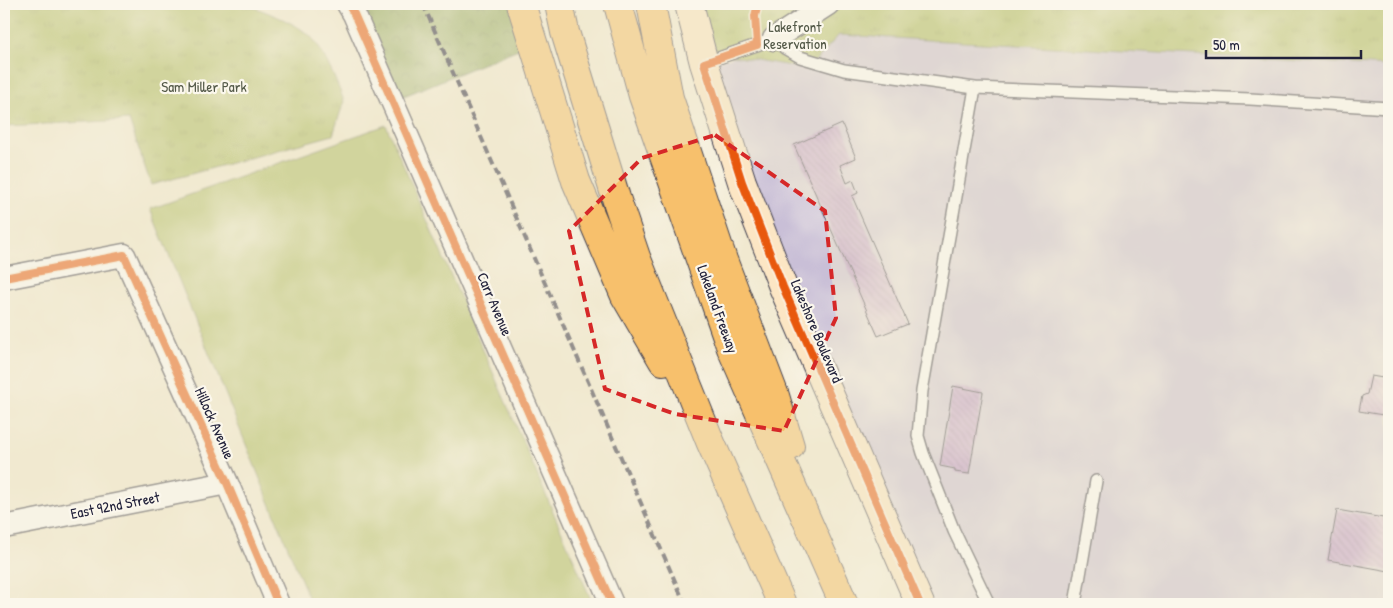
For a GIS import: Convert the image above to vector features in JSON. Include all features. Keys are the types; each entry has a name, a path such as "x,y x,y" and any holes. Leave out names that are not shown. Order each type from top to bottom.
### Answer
{"highway":[{"path":"520,4 576,181 625,296 710,441"},
{"path":"559,4 627,232 710,441 782,604"},
{"name":"Lakeland Freeway","path":"618,4 643,96 731,348 844,604"},
{"path":"651,4 669,98 723,260 775,396 823,558"}],"street":[{"name":"Lakeshore Boulevard","path":"689,4 704,63 742,182 782,287 920,604"},
{"path":"774,39 828,4"},
{"name":"Carr Avenue","path":"351,9 612,604"},
{"name":"Hillock Avenue","path":"4,278 124,255 227,483 278,604"},
{"name":"East 92nd Street","path":"4,527 227,483"}],"lane":[{"path":"704,63 774,39 800,57 844,70 975,88 1389,108"},
{"path":"975,88 922,391 918,436 954,531 989,604"},
{"path":"1075,604 1096,481"}],"highlighted area":[{"path":"715,135 825,211 836,318 784,431 675,414 605,389 569,231 642,158"}],"shaded area":[{"path":"838,35 1389,66 1389,604 920,604 704,63"}],"green space":[{"name":"Sam Miller Park","path":"4,4 245,4 269,13 286,20 308,34 324,55 344,101 333,135 151,185 129,120 4,126"},
{"path":"348,4 521,4 533,43 392,101"},
{"name":"Lakefront Reservation","path":"702,4 1389,4 1389,66 839,35 808,69 716,53"},
{"path":"386,125 593,604 311,604 150,209"}],"building":[{"path":"842,124 856,158 840,165 847,183 853,180 858,193 852,196 908,324 878,336 794,145"},
{"path":"1371,376 1389,379 1389,416 1359,411 1362,396 1367,394"},
{"path":"953,386 983,392 969,474 955,472 955,469 940,466"},
{"path":"1337,510 1389,519 1389,571 1328,560"}],"railway":[{"path":"423,4 685,604"}],"cycle path":[{"path":"348,4 612,604"},
{"path":"758,4 755,16 757,45 704,63 742,182 783,287 920,604"},
{"path":"4,278 124,255 227,483 278,604"}]}
